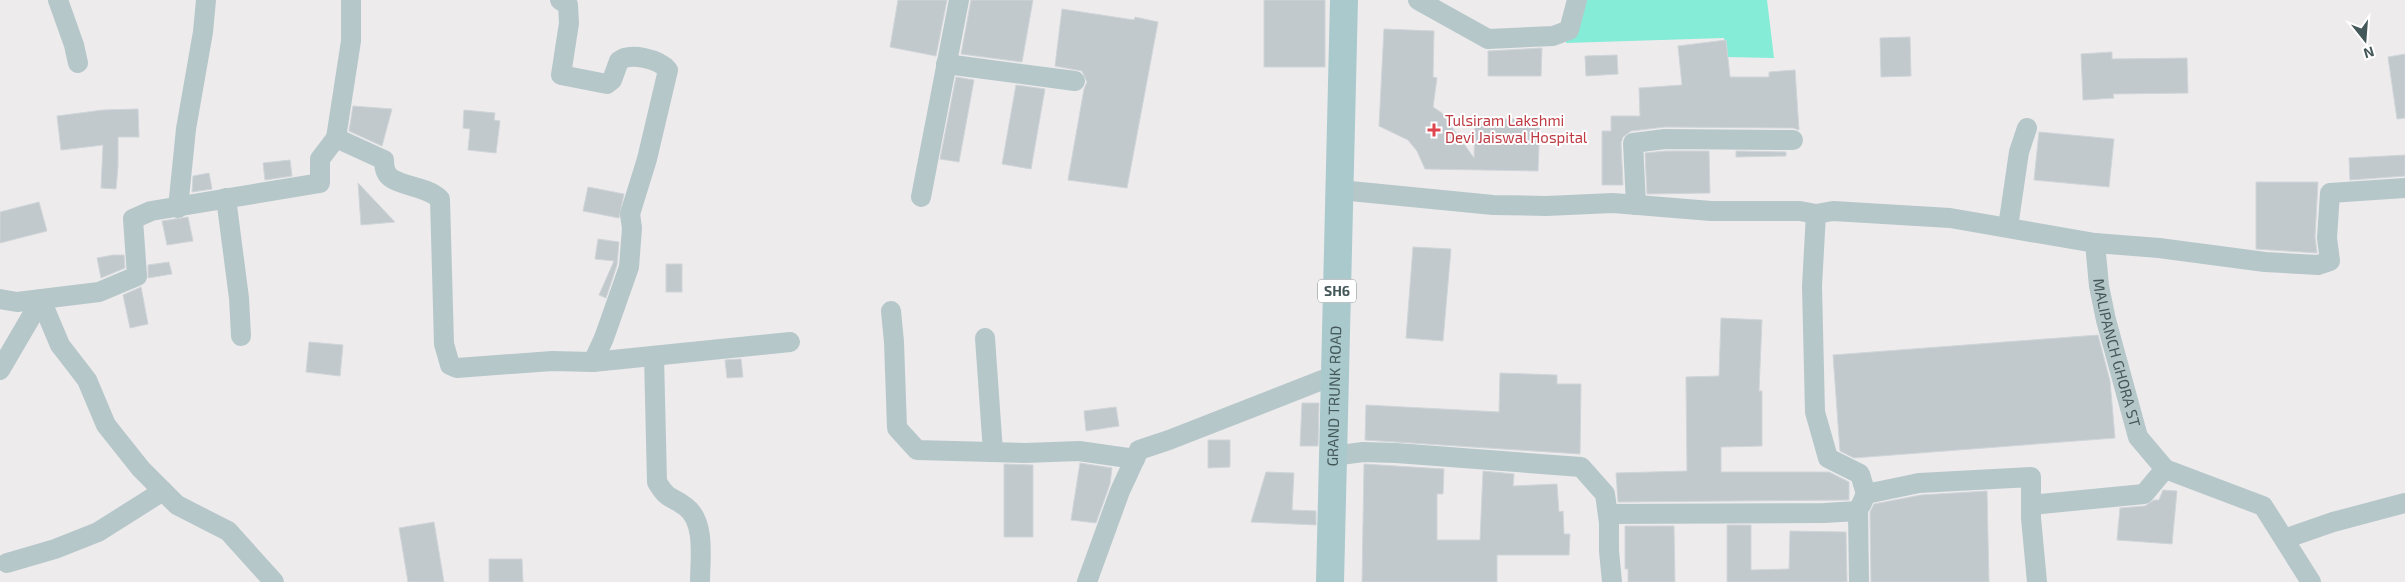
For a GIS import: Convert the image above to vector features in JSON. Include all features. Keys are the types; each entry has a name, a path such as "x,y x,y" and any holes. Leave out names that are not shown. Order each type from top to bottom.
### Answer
{"main road":[{"name":"GRAND TRUNK ROAD","path":"1330,582 1344,0"}],"street":[{"path":"58,0 74,45 78,63"},
{"path":"178,208 186,129 203,32 206,0"},
{"path":"0,299 17,302 99,292 137,276 133,219 151,211 320,183 320,160 336,138 351,42 351,0"},
{"path":"560,0 568,5 568,23 561,75 607,84 612,80 619,61 626,58 656,61 668,70 647,158 630,214 632,228 629,267 604,338 593,362"},
{"path":"921,197 959,0"},
{"path":"1418,0 1488,39 1553,36 1569,30 1577,0"},
{"path":"946,64 1075,81"},
{"path":"2008,227 2020,152 2027,128"},
{"path":"336,138 384,160 385,170 390,178 434,193 440,199 444,344 450,364 457,368 552,361 593,362 790,342"},
{"path":"1636,205 1633,143 1665,139 1793,140"},
{"path":"1340,190 1494,205 1546,206 1613,203 1711,211 1800,211 1816,214 1833,211 1950,218 2095,243 2226,256 2265,262 2318,265 2330,261 2327,238 2330,193 2405,188"},
{"path":"226,198 239,298 241,336"},
{"path":"1816,214 1812,286 1815,412 1828,458 1860,474 1862,502 1859,582"},
{"name":"MALIPANCH GHORA ST","path":"2095,243 2099,286 2106,320 2138,437 2165,469 2263,506 2311,582"},
{"path":"0,370 41,300"},
{"path":"41,300 60,345 87,380 106,425 141,469 177,505 228,531 274,582"},
{"path":"891,311 894,342 896,428 916,450 993,452 1079,451 1135,459"},
{"path":"986,338 993,452"},
{"path":"654,356 657,482 665,496 688,508 696,521 700,538 700,582"},
{"path":"1088,582 1120,491 1139,450 1178,437 1335,375"},
{"path":"1333,456 1364,452 1396,453 1580,467 1605,494 1612,582"},
{"path":"2031,505 2144,494 2165,469"},
{"path":"1608,514 1824,513 1919,483 2031,477 2031,505 2037,582"},
{"path":"7,563 55,550 98,532 163,490"},
{"path":"2284,538 2333,522 2405,503"}],"shaded area":[{"path":"1570,0 1767,0 1774,58 1727,57 1724,38 1566,43"}],"building":[{"path":"898,0 947,0 936,56 890,47"},
{"path":"971,0 1033,0 1022,62 961,54"},
{"path":"1264,0 1325,0 1325,67 1264,67"},
{"path":"1062,9 1134,20 1135,17 1158,22 1127,188 1068,180 1084,89 1087,82 1082,71 1055,66"},
{"path":"1384,29 1434,31 1433,77 1437,78 1433,107 1442,113 1474,158 1475,119 1540,119 1538,171 1425,169 1417,151 1408,140 1379,126"},
{"path":"1910,37 1911,76 1881,77 1880,38"},
{"path":"1726,40 1730,77 1769,77 1769,72 1795,70 1799,130 1793,128 1665,127 1631,131 1623,137 1621,143 1623,185 1602,185 1602,131 1611,131 1611,116 1640,116 1639,88 1682,85 1678,46"},
{"path":"1542,48 1541,76 1488,76 1488,51"},
{"path":"2112,52 2112,59 2187,58 2188,93 2113,94 2114,98 2083,100 2081,54"},
{"path":"2405,54 2405,118 2397,119 2388,57"},
{"path":"1617,55 1618,74 1586,76 1585,56"},
{"path":"956,77 974,80 959,162 940,159"},
{"path":"1016,85 1045,89 1031,169 1002,164"},
{"path":"353,106 392,109 382,146 349,131"},
{"path":"138,109 139,137 118,137 116,189 101,188 103,145 61,150 57,116 103,110"},
{"path":"464,110 495,113 494,120 500,121 496,153 468,150 470,129 463,128"},
{"path":"2039,132 2114,139 2109,187 2034,180"},
{"path":"1709,151 1710,193 1647,194 1645,153"},
{"path":"1736,151 1786,152 1786,156 1736,157"},
{"path":"2405,155 2405,176 2350,180 2349,158"},
{"path":"290,160 292,176 265,180 263,163"},
{"path":"209,173 212,189 192,192 193,176"},
{"path":"2256,182 2318,182 2315,237 2317,253 2256,249"},
{"path":"358,183 395,222 361,225"},
{"path":"588,187 624,194 619,218 583,211"},
{"path":"39,202 47,231 0,243 0,212"},
{"path":"188,217 193,241 167,245 162,221"},
{"path":"598,239 619,242 617,265 606,298 599,295 614,261 595,259"},
{"path":"1413,247 1451,249 1443,341 1406,338"},
{"path":"124,255 125,268 101,278 97,258"},
{"path":"169,262 172,274 148,278 148,265"},
{"path":"666,264 682,264 682,292 666,292"},
{"path":"141,287 148,324 130,328 123,295"},
{"path":"1721,318 1762,320 1759,391 1762,391 1762,446 1721,447 1721,472 1829,472 1849,482 1849,500 1618,502 1616,473 1687,471 1686,377 1719,376"},
{"path":"2098,335 2110,381 2115,438 1854,458 1840,451 1833,355"},
{"path":"309,342 343,345 340,376 306,372"},
{"path":"741,359 743,377 727,378 725,360"},
{"path":"1500,373 1557,375 1557,384 1581,384 1580,454 1365,440 1366,405 1499,412"},
{"path":"1302,403 1319,403 1318,446 1300,446"},
{"path":"1116,407 1119,426 1086,431 1084,411"},
{"path":"1208,440 1230,440 1230,467 1208,468"},
{"path":"1080,463 1112,468 1110,484 1096,523 1071,520"},
{"path":"1004,464 1033,465 1033,537 1004,537"},
{"path":"1364,464 1444,469 1443,494 1437,494 1437,540 1480,540 1483,471 1514,474 1513,486 1557,484 1559,512 1563,511 1564,534 1570,534 1569,555 1497,555 1497,582 1362,582"},
{"path":"1266,472 1294,473 1292,510 1316,511 1316,525 1251,522"},
{"path":"2163,490 2177,491 2172,544 2117,540 2120,508 2145,506 2154,500 2159,500"},
{"path":"1987,491 1989,582 1871,582 1870,512 1874,504 1921,495"},
{"path":"434,522 444,582 408,582 399,528"},
{"path":"1727,525 1751,525 1751,570 1789,569 1790,531 1846,532 1847,582 1727,582"},
{"path":"1625,526 1674,526 1675,582 1628,582 1628,569 1625,569"},
{"path":"489,559 522,559 523,582 489,582"}],"place":[{"name":"Tulsiram Lakshmi Devi Jaiswal Hospital","path":"1434,130"}]}
